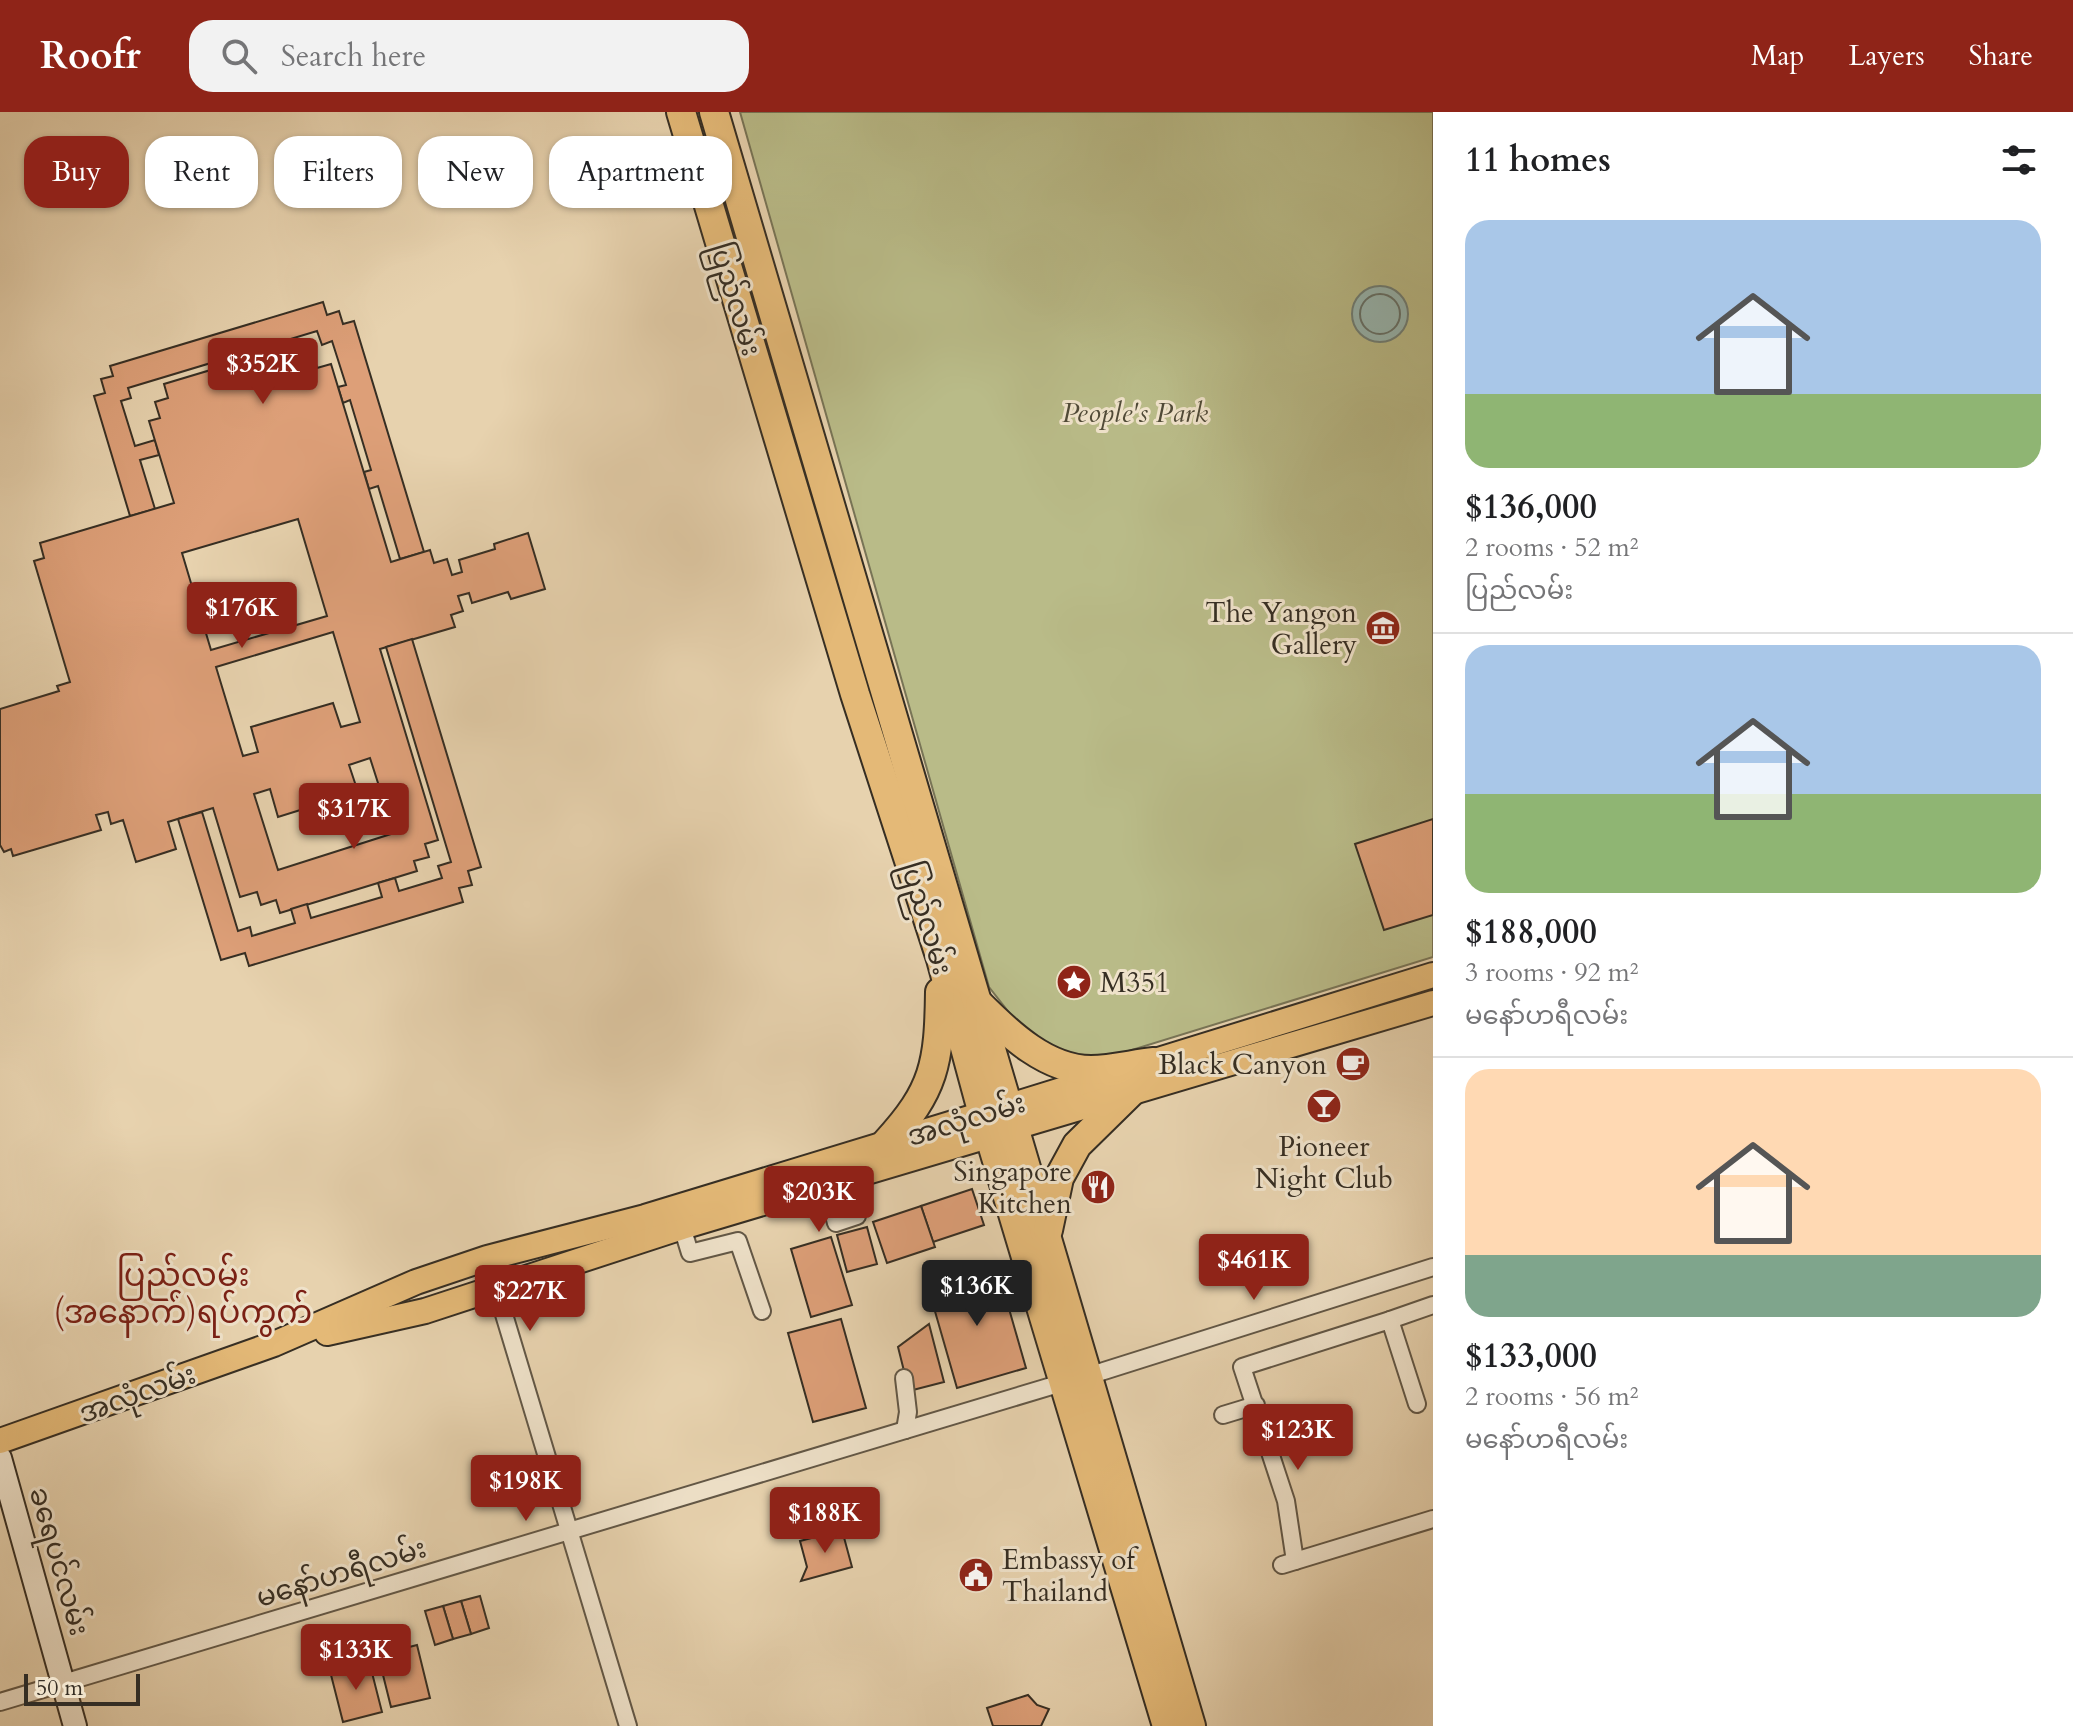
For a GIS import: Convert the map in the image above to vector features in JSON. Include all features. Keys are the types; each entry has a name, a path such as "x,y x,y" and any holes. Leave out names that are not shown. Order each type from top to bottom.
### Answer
{"highway":[{"name":"ပြည်လမ်း","path":"681,112 850,679 941,959 1000,1120 1047,1235 1076,1379 1191,1726"},
{"name":"ပြည်လမ်း","path":"714,112 974,1000 1000,1120 1076,1379 1167,1726"},
{"path":"886,1143 913,1114 932,1075 939,1052 941,959"},
{"path":"974,1000 1012,1036 1064,1065 1090,1070 1154,1062"},
{"path":"1047,1235 1059,1178 1077,1145 1132,1091"}],"main road":[{"name":"အလုံလမ်း","path":"0,1441 274,1344 416,1282 487,1258 645,1217 886,1143 1132,1091 1202,1058 1433,975"},
{"name":"အလုံလမ်း","path":"274,1344 425,1311 682,1227 826,1184 1154,1062 1202,1058 1433,1003"}],"street":[{"path":"826,1184 836,1223 857,1216"},
{"path":"682,1227 690,1253 738,1241 762,1311"},
{"path":"487,1258 628,1726"},
{"name":"မနော်ဟရီလမ်း","path":"0,1702 1076,1379 1433,1267"},
{"path":"1433,1305 1242,1367 1286,1501 1289,1563 1433,1519"},
{"path":"1390,1320 1417,1404"},
{"path":"904,1378 908,1412 905,1430"},
{"path":"1223,1415 1256,1405"},
{"name":"ခရေပင်လမ်း","path":"0,1458 75,1726"}],"green space":[{"name":"People's Park","path":"740,112 1433,112 1433,957 1093,1062 1029,1038 989,987"}],"water":[{"path":"1380,286 1400,294 1408,314 1400,334 1380,342 1360,334 1352,314 1360,294"}],"building":[{"path":"323,302 327,315 339,311 343,324 354,321 424,552 400,559 378,486 369,489 364,472 371,470 350,400 343,403 338,387 346,385 332,341 322,345 317,331 128,388 131,398 121,401 135,446 155,440 159,455 140,460 155,509 130,516 94,396 105,393 101,379 113,376 110,366"},
{"path":"297,344 300,355 313,352 317,368 331,364 391,562 430,550 434,563 447,559 452,575 462,572 459,560 495,549 494,544 528,533 545,589 511,599 508,592 472,603 469,593 458,596 463,611 451,615 455,627 380,649 438,840 425,844 429,857 414,861 417,871 280,913 276,900 261,905 257,892 240,897 213,808 168,822 176,849 136,862 123,820 111,824 108,812 96,815 101,830 13,856 11,849 4,852 0,845 0,709 59,691 57,686 70,682 34,561 44,558 40,543 174,503 149,421 160,418 155,402 168,398 164,384","holes":["298,519 327,616 211,650 182,553","333,632 360,722 341,727 333,703 251,727 258,752 243,756 216,667","370,758 394,833 278,870 254,794 270,789 278,817 358,792 349,765"]},
{"path":"412,639 481,867 468,871 472,885 459,888 463,902 249,966 245,953 221,960 178,819 202,812 238,931 250,927 252,936 295,923 291,909 307,904 311,918 382,897 378,883 395,878 399,891 442,878 438,866 451,862 386,647"},
{"path":"1433,819 1433,915 1384,930 1355,844"},
{"path":"972,1189 984,1225 933,1242 921,1206"},
{"path":"921,1206 935,1247 887,1263 873,1222"},
{"path":"867,1227 877,1264 847,1272 837,1235"},
{"path":"831,1237 852,1305 811,1317 791,1249"},
{"path":"997,1267 1026,1368 957,1388 928,1287"},
{"path":"841,1319 866,1408 813,1422 788,1333"},
{"path":"929,1324 944,1382 909,1391 898,1347"},
{"path":"842,1530 852,1567 801,1581 807,1567 800,1541"},
{"path":"480,1596 489,1628 471,1634 461,1601"},
{"path":"461,1601 471,1634 453,1639 443,1606"},
{"path":"443,1606 453,1639 435,1645 425,1611"},
{"path":"417,1645 430,1698 391,1707 378,1655"},
{"path":"369,1661 382,1712 343,1722 330,1671"},
{"path":"1028,1695 1037,1705 1049,1709 1041,1726 993,1726 987,1708"}],"place":[{"name":"The Yangon Gallery","path":"1383,628"},
{"name":"M351","path":"1074,982"},
{"name":"Black Canyon","path":"1353,1064"},
{"name":"Pioneer Night Club","path":"1324,1106"},
{"name":"Singapore Kitchen","path":"1098,1187"},
{"name":"Embassy of Thailand","path":"976,1575"}],"district":[{"name":"ပြည်လမ်း (အနောက်)ရပ်ကွက်","path":"183,1294"}]}
